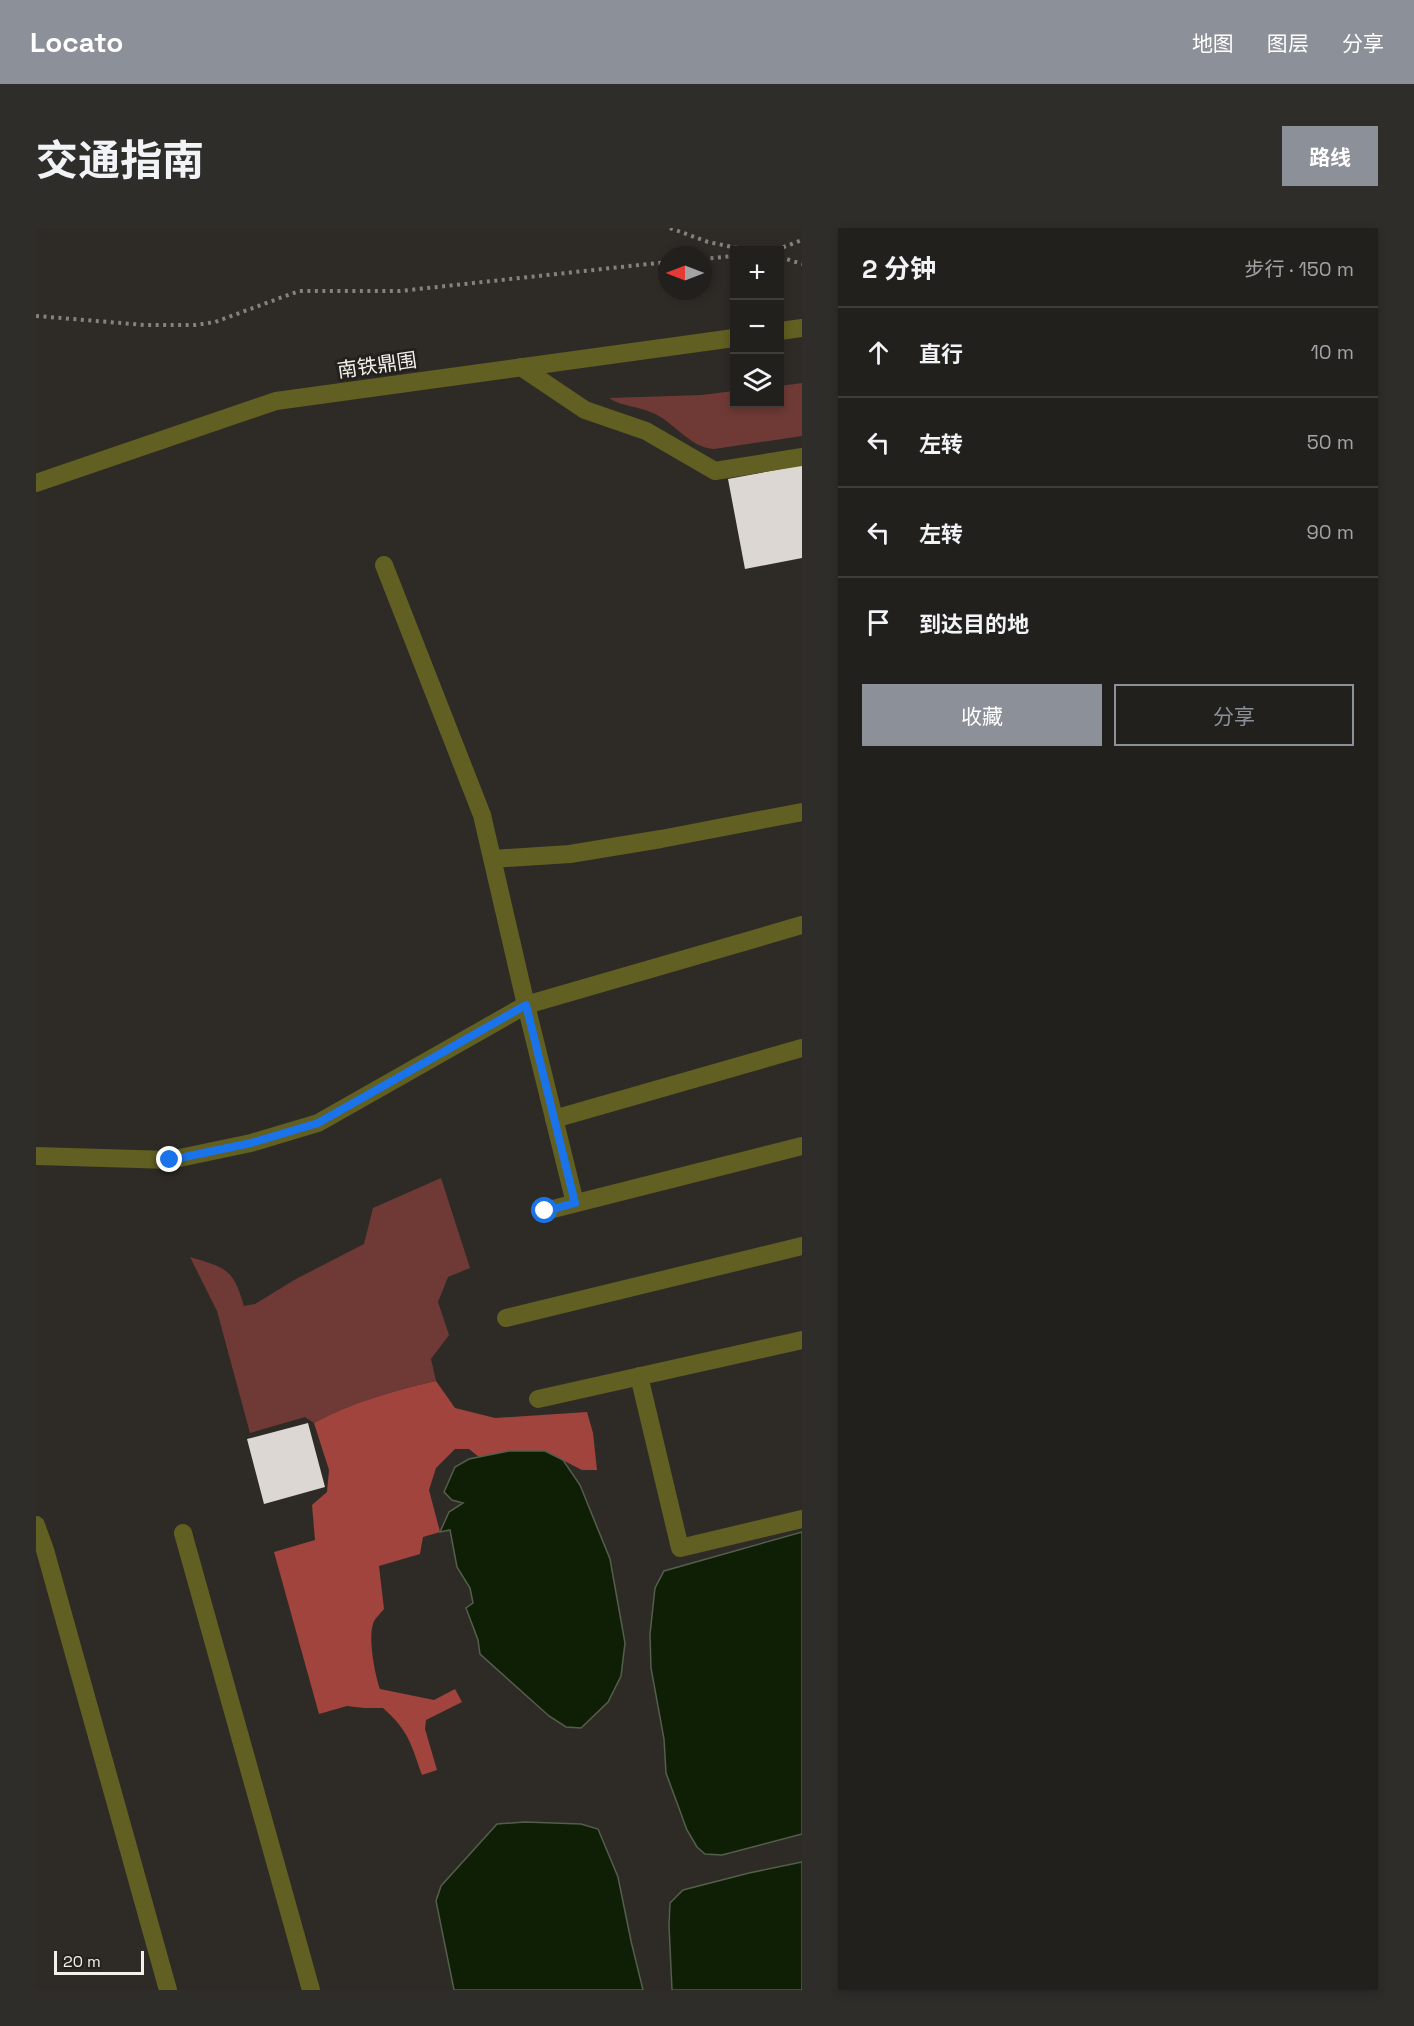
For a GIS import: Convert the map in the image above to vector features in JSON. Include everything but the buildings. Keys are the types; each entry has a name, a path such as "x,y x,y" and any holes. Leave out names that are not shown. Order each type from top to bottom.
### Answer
{"street":[{"path":"784,330 802,328"},
{"name":"南铁鼎围","path":"36,483 276,401 730,339"},
{"path":"521,367 585,410 646,431 715,471 802,457"},
{"path":"384,566 482,815 575,1203"},
{"path":"492,859 570,854 661,840 802,812"},
{"path":"36,1156 170,1160 251,1143 318,1123 526,1005 802,925"},
{"path":"554,1119 802,1048"},
{"path":"545,1211 802,1146"},
{"path":"506,1318 802,1246"},
{"path":"538,1399 802,1340"},
{"path":"639,1377 680,1548 802,1518"},
{"path":"36,1525 41,1551 168,1990"},
{"path":"183,1533 311,1990"}],"path":[{"path":"670,228 708,242 730,247"},
{"path":"784,247 802,240"},
{"path":"712,257 730,256"},
{"path":"784,258 802,264"},
{"path":"36,315 145,325 195,325 215,322 299,291 399,291 658,263"}],"shaded area":[{"path":"802,383 802,436 714,449 705,448 690,440 653,413 609,398 702,395 730,392 730,408 784,408 784,385"},
{"path":"441,1178 470,1268 448,1277 438,1302 449,1335 431,1359 436,1381 374,1398 314,1423 305,1417 250,1433 217,1311 190,1257 226,1271 236,1284 244,1306 255,1304 296,1279 364,1244 373,1208"},
{"path":"436,1381 455,1408 495,1418 587,1412 593,1433 597,1470 582,1470 545,1451 509,1451 479,1457 469,1449 455,1449 436,1468 429,1490 440,1532 423,1537 420,1554 379,1566 384,1609 374,1622 371,1639 374,1666 380,1689 434,1700 455,1689 462,1702 426,1720 425,1729 437,1770 422,1775 404,1731 383,1708 347,1706 319,1714 274,1552 315,1540 312,1505 327,1492 329,1470 314,1423 374,1398"},
{"path":"509,1451 545,1451 563,1460 580,1485 610,1559 625,1643 621,1676 608,1702 581,1728 566,1727 549,1716 480,1654 478,1640 466,1608 473,1603 470,1588 457,1567 450,1530 440,1532 449,1512 463,1503 452,1500 444,1492 455,1467 469,1459"},
{"path":"802,1532 802,1834 722,1855 705,1854 697,1847 687,1830 666,1773 664,1739 651,1668 650,1634 655,1588 664,1571"},
{"path":"525,1822 581,1824 598,1829 618,1877 643,1990 454,1990 436,1901 441,1886 497,1824"},
{"path":"802,1862 802,1990 672,1990 670,1903 683,1890"}],"route":[{"path":"170,1160 251,1143 318,1123 526,1005 575,1203 545,1211"}]}
